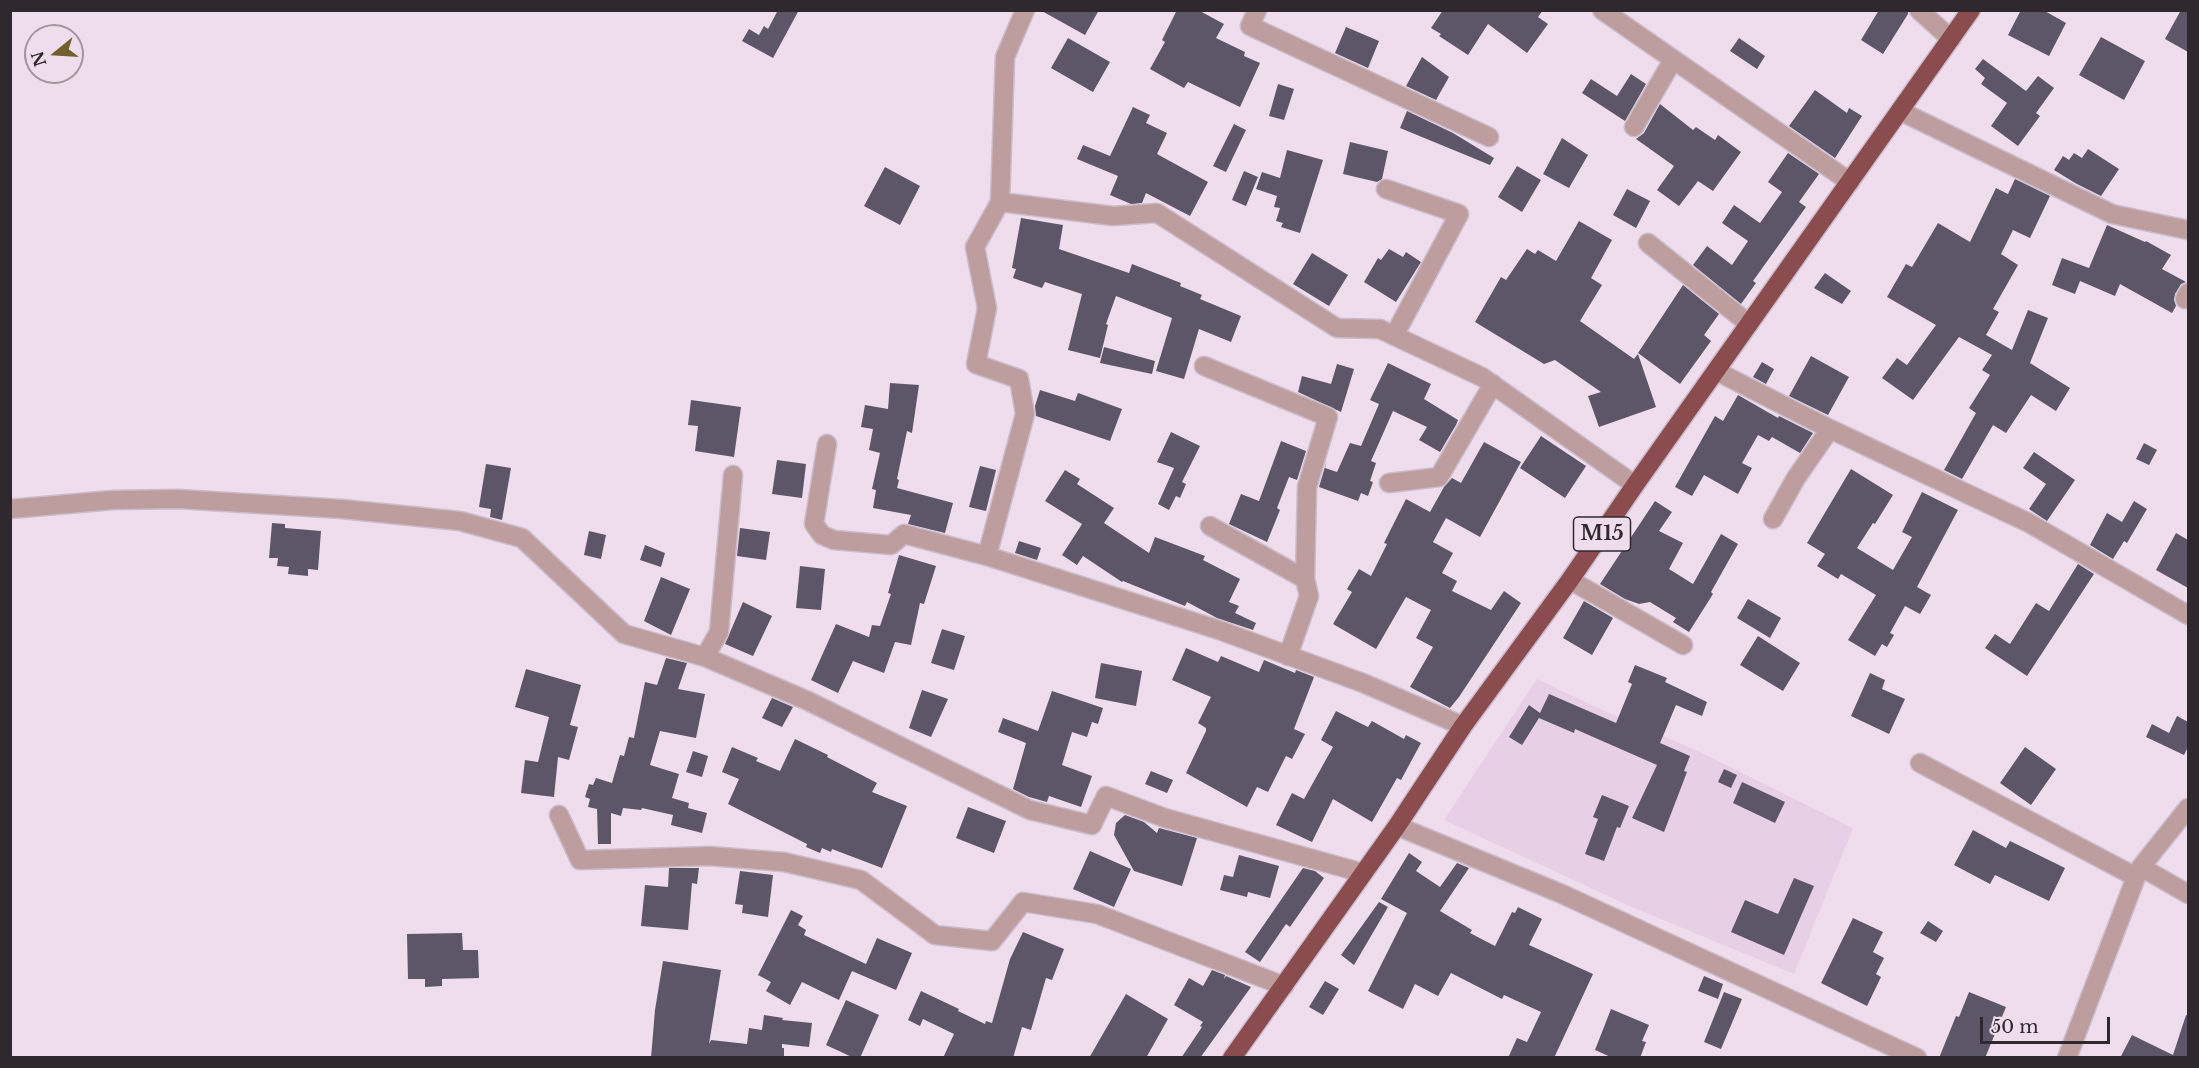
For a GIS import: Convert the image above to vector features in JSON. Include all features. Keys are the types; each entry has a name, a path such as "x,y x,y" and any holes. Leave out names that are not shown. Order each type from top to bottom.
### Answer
{"highway":[{"name":"M15","path":"1232,1058 1397,826 1463,726 1570,580 1635,484 1971,10"}],"street":[{"path":"987,556 1025,414 1019,379 976,364 987,308 975,247 1000,202 1005,57 1024,10"},
{"path":"1257,10 1250,26 1489,137"},
{"path":"1602,10 1850,182"},
{"path":"1920,10 1951,39"},
{"path":"1634,126 1673,60"},
{"path":"1900,111 2112,213 2188,230"},
{"path":"1386,189 1459,214 1394,336"},
{"path":"1000,202 1113,216 1157,213 1337,328 1380,329 1482,377 1635,484"},
{"path":"1648,243 1749,324"},
{"path":"1204,366 1328,417 1307,486 1305,579 1308,596 1288,656"},
{"path":"1716,371 1830,429 2030,523 2188,615"},
{"path":"1389,483 1439,477 1493,384"},
{"path":"1773,519 1796,478 1830,429"},
{"path":"827,444 814,524 822,535 834,540 891,545 904,534 987,556 1219,630 1363,682 1463,726"},
{"path":"705,657 719,632 733,475"},
{"path":"10,509 113,500 178,499 342,508 460,521 522,538 624,634 705,657 808,701 1030,810 1092,825 1106,796 1165,818 1363,873"},
{"path":"1210,526 1305,579"},
{"path":"1570,580 1683,645"},
{"path":"1920,763 2188,894"},
{"path":"2067,1058 2139,872 2188,808"},
{"path":"559,815 580,860 710,856 784,862 861,880 934,935 992,941 1023,903 1097,914 1284,986"},
{"path":"1397,826 1573,899 1917,1058"}],"shaded area":[{"path":"1537,679 1700,752 1853,828 1794,974 1634,908 1444,820"}],"building":[{"path":"778,10 799,10 773,58 742,41 749,29 759,35 764,26 768,29"},
{"path":"1040,10 1099,10 1085,35"},
{"path":"1177,10 1198,10 1224,24 1216,38 1245,52 1244,56 1260,63 1240,107 1188,82 1184,88 1150,69 1165,42 1162,40"},
{"path":"1443,10 1543,10 1538,17 1548,24 1527,53 1488,24 1468,55 1431,28"},
{"path":"1879,10 1908,10 1908,14 1883,54 1861,40"},
{"path":"2021,10 2043,10 2066,23 2049,56 2008,35"},
{"path":"2181,10 2188,10 2188,52 2165,39"},
{"path":"1346,27 1379,41 1368,68 1335,53"},
{"path":"2101,37 2145,61 2124,100 2079,75"},
{"path":"1068,38 1110,62 1093,92 1051,68"},
{"path":"1739,38 1765,56 1757,69 1730,51"},
{"path":"1422,57 1449,77 1436,100 1406,86"},
{"path":"1983,59 2026,91 2038,76 2054,88 2036,113 2040,116 2018,146 1991,126 2007,103 1981,84 1985,78 1975,69"},
{"path":"1631,74 1646,84 1625,121 1582,93 1591,79 1617,96"},
{"path":"1278,84 1294,89 1284,120 1269,116"},
{"path":"1815,90 1847,113 1849,108 1862,116 1835,158 1789,126"},
{"path":"1660,104 1693,130 1696,127 1715,140 1718,135 1741,152 1713,191 1698,181 1679,206 1657,190 1674,166 1636,139 1644,133"},
{"path":"1133,107 1150,115 1146,123 1167,133 1157,154 1208,182 1190,216 1146,193 1142,203 1131,204 1110,195 1118,176 1077,159 1083,145 1110,156"},
{"path":"1407,111 1453,133 1494,158 1490,165 1400,128"},
{"path":"1234,124 1246,130 1226,172 1213,166"},
{"path":"1562,138 1588,155 1569,188 1543,174"},
{"path":"1350,142 1388,151 1382,179 1377,182 1343,174"},
{"path":"2088,149 2119,169 2101,196 2054,170 2063,156 2069,160 2074,153 2082,158"},
{"path":"1287,150 1323,160 1300,233 1281,227 1283,223 1276,221 1280,208 1274,207 1277,196 1256,189 1262,172 1280,178"},
{"path":"1788,153 1819,174 1799,202 1806,207 1753,281 1756,283 1741,304 1693,265 1707,246 1732,265 1748,241 1722,223 1734,205 1760,223 1782,192 1768,182"},
{"path":"1517,166 1541,180 1522,212 1498,197"},
{"path":"885,167 920,186 900,225 864,206"},
{"path":"1244,171 1258,177 1246,206 1232,200"},
{"path":"2015,179 2050,196 2030,238 2013,230 2001,254 2018,265 1993,309 1999,312 1986,335 2012,350 2028,310 2048,318 2030,363 2070,388 2056,411 2031,395 2006,433 1993,425 1962,479 1944,470 1976,413 1969,408 1990,375 1982,370 1992,355 1959,337 1913,400 1882,378 1897,358 1907,365 1936,325 1887,297 1906,264 1912,267 1938,223 1970,242 1996,188 2008,194"},
{"path":"1627,189 1650,201 1636,228 1613,215"},
{"path":"1021,218 1063,225 1059,249 1129,273 1132,264 1181,283 1180,286 1202,295 1200,299 1241,316 1231,342 1199,329 1184,379 1156,371 1172,318 1116,296 1106,324 1108,325 1100,358 1068,350 1082,294 1045,282 1042,288 1013,278 1016,269 1012,268"},
{"path":"1579,221 1612,240 1591,278 1602,285 1580,321 1634,359 1638,354 1656,407 1599,427 1588,396 1601,392 1555,360 1544,364 1475,322 1501,277 1506,280 1527,249 1535,254 1538,250 1556,261"},
{"path":"2107,225 2146,241 2171,255 2162,269 2186,282 2181,284 2175,294 2176,306 2172,313 2120,284 2115,296 2080,281 2075,294 2052,285 2062,258 2089,268"},
{"path":"1389,249 1403,257 1406,252 1421,262 1396,302 1364,282 1378,258 1381,260"},
{"path":"1312,253 1348,275 1329,306 1293,284"},
{"path":"1825,273 1851,291 1842,304 1814,288"},
{"path":"1683,285 1719,314 1704,335 1711,341 1680,384 1638,353"},
{"path":"1104,347 1155,361 1152,374 1100,363"},
{"path":"1811,356 1849,377 1828,415 1789,396"},
{"path":"1762,362 1774,369 1766,384 1753,377"},
{"path":"1388,363 1431,384 1424,399 1458,420 1456,425 1440,452 1419,440 1427,427 1393,411 1371,461 1376,463 1368,496 1361,493 1358,501 1319,487 1327,460 1325,468 1337,472 1350,443 1361,446 1379,404 1370,400"},
{"path":"1337,364 1354,369 1341,412 1298,392 1302,376 1331,384"},
{"path":"890,383 919,385 912,433 907,431 897,488 953,503 945,533 908,524 911,515 873,508 876,490 872,489 880,453 869,450 873,429 861,427 865,405 888,409"},
{"path":"1040,390 1075,401 1078,393 1122,409 1110,441 1036,416 1035,406"},
{"path":"1738,395 1778,418 1779,416 1813,433 1800,453 1772,437 1769,441 1758,435 1742,463 1752,468 1738,494 1704,475 1692,496 1675,487 1715,416 1723,421"},
{"path":"691,400 741,407 734,457 695,451 698,426 688,425"},
{"path":"1171,432 1200,446 1182,482 1186,484 1180,498 1176,496 1169,510 1158,504 1174,468 1157,462"},
{"path":"1541,436 1586,466 1565,498 1520,468"},
{"path":"1281,441 1306,451 1297,480 1289,477 1277,508 1280,510 1267,542 1229,524 1241,494 1259,501"},
{"path":"1484,442 1521,462 1480,537 1446,518 1433,542 1453,553 1442,573 1457,581 1452,591 1491,610 1504,591 1521,603 1450,708 1410,687 1433,647 1416,638 1431,610 1406,597 1376,649 1333,624 1352,592 1347,589 1359,569 1371,576 1387,544 1384,543 1406,499 1430,512 1444,487 1452,478 1461,483"},
{"path":"2144,443 2157,450 2149,465 2136,459"},
{"path":"2034,452 2075,480 2047,521 2029,509 2046,484 2023,468"},
{"path":"777,460 806,464 802,498 772,494"},
{"path":"486,464 511,468 502,520 490,517 491,509 479,507"},
{"path":"980,466 996,470 986,511 969,507"},
{"path":"1851,469 1893,495 1857,548 1893,570 1912,537 1902,532 1922,492 1958,510 1917,587 1931,595 1920,614 1905,606 1890,633 1894,635 1887,647 1882,644 1875,656 1848,640 1876,595 1841,574 1838,579 1817,566 1825,554 1807,543"},
{"path":"1065,470 1080,479 1077,484 1114,508 1104,523 1149,553 1155,537 1205,556 1203,560 1240,579 1229,602 1239,606 1235,613 1256,623 1253,630 1217,618 1187,602 1185,606 1122,582 1083,556 1077,565 1062,555 1082,524 1045,501"},
{"path":"1655,501 1672,512 1659,531 1683,543 1669,569 1693,584 1721,534 1738,544 1711,592 1713,594 1689,632 1673,622 1676,618 1650,602 1639,604 1625,599 1600,584"},
{"path":"2134,501 2147,509 2127,543 2124,541 2113,559 2090,545 2107,513 2122,522"},
{"path":"272,523 285,524 285,528 321,531 318,570 308,569 308,576 288,574 289,567 277,566 278,558 269,558"},
{"path":"740,528 770,532 766,560 737,556"},
{"path":"589,531 606,535 601,559 584,555"},
{"path":"2176,533 2188,540 2188,588 2156,570"},
{"path":"1019,541 1041,548 1037,560 1015,553"},
{"path":"645,545 665,553 661,567 640,560"},
{"path":"899,555 936,566 924,604 920,603 911,645 895,642 884,673 853,661 838,693 811,680 836,624 869,637 872,625 880,626 891,594 888,593"},
{"path":"2078,564 2094,574 2027,676 1985,648 1995,634 2010,644 2036,603 2049,611"},
{"path":"800,566 825,569 821,610 796,608"},
{"path":"661,577 690,589 671,635 644,621"},
{"path":"1748,599 1781,618 1770,638 1737,618"},
{"path":"1584,601 1613,618 1592,655 1563,638"},
{"path":"743,602 772,616 753,656 725,644"},
{"path":"942,629 965,636 954,670 931,663"},
{"path":"1758,636 1800,663 1783,691 1740,665"},
{"path":"1186,648 1218,662 1221,656 1259,672 1264,660 1295,673 1296,670 1314,677 1294,729 1305,734 1292,759 1286,756 1268,792 1257,787 1247,807 1186,773 1206,731 1206,728 1198,723 1211,697 1172,680"},
{"path":"666,658 687,663 678,689 705,694 696,738 660,731 650,765 679,774 672,798 689,803 688,808 707,813 702,833 671,825 673,815 642,808 641,810 623,808 621,816 611,813 611,844 598,844 597,809 588,807 590,799 585,797 589,784 593,785 596,778 612,783 620,755 624,756 629,737 634,738 645,682 657,685"},
{"path":"1101,663 1142,671 1136,706 1095,698"},
{"path":"1635,665 1667,678 1665,682 1707,702 1702,716 1676,705 1660,743 1690,756 1684,771 1687,772 1664,832 1632,818 1657,765 1575,729 1574,733 1539,718 1522,745 1509,737 1529,705 1540,713 1549,694 1616,723 1632,684 1628,682"},
{"path":"526,669 581,685 570,725 578,727 569,760 558,757 554,797 521,793 525,760 538,762 549,717 515,707"},
{"path":"1870,673 1885,680 1882,689 1905,699 1889,734 1851,716"},
{"path":"922,690 948,699 931,737 909,728"},
{"path":"1052,691 1103,708 1098,724 1092,722 1087,737 1072,732 1062,765 1092,776 1081,807 1049,796 1047,802 1013,789 1026,743 998,732 1003,718 1038,731"},
{"path":"772,698 793,707 782,727 762,718"},
{"path":"1336,711 1368,727 1372,721 1404,739 1406,735 1421,743 1401,780 1397,778 1372,822 1333,799 1312,842 1276,825 1292,793 1304,799 1333,747 1321,740"},
{"path":"2177,716 2188,722 2188,747 2184,755 2146,737 2152,724 2169,733"},
{"path":"795,739 877,783 872,792 907,806 882,868 832,849 831,852 822,848 820,853 806,847 807,844 728,804 739,779 722,772 732,747 780,771"},
{"path":"2025,747 2056,769 2031,805 2000,783"},
{"path":"693,751 708,756 702,777 686,772"},
{"path":"1724,769 1737,775 1731,788 1718,782"},
{"path":"1151,771 1173,780 1167,793 1145,784"},
{"path":"1742,782 1785,802 1775,823 1733,803"},
{"path":"1602,795 1629,806 1620,828 1617,827 1604,861 1585,854 1598,819 1593,817"},
{"path":"968,807 1006,821 994,853 956,838"},
{"path":"1125,815 1144,822 1157,833 1159,828 1197,838 1182,886 1134,871 1114,835 1116,823"},
{"path":"1973,830 2006,848 2010,841 2065,868 2049,901 1995,875 1990,884 1954,865"},
{"path":"1090,851 1131,869 1114,907 1073,889"},
{"path":"1409,853 1422,862 1416,871 1440,887 1457,863 1469,868 1440,911 1472,930 1470,933 1495,946 1512,912 1515,913 1518,907 1542,919 1529,945 1593,974 1554,1058 1508,1058 1517,1038 1527,1042 1541,1012 1504,995 1502,999 1451,973 1438,996 1415,984 1403,1009 1368,991 1407,913 1381,899"},
{"path":"1239,855 1279,866 1270,898 1248,892 1247,897 1220,890 1224,875 1233,877"},
{"path":"669,868 699,868 697,884 692,883 688,930 641,926 645,885 668,887"},
{"path":"1303,868 1315,871 1324,878 1290,927 1286,924 1260,962 1245,952"},
{"path":"740,871 773,875 768,917 742,913 743,905 735,904"},
{"path":"1794,878 1814,886 1784,955 1731,932 1745,900 1778,914"},
{"path":"1379,902 1388,907 1354,965 1341,955"},
{"path":"791,910 803,916 798,925 806,930 804,935 866,964 877,938 912,953 896,990 852,971 839,1000 802,982 790,1005 766,991 771,982 758,975"},
{"path":"1853,918 1883,932 1873,952 1884,958 1876,974 1881,977 1867,1006 1821,983"},
{"path":"1928,921 1943,931 1936,942 1920,933"},
{"path":"1023,932 1064,949 1052,980 1046,978 1031,1030 1022,1027 1013,1058 943,1058 954,1034 923,1019 920,1026 908,1020 921,991 985,1024 986,1021 992,1023 1010,959"},
{"path":"462,933 463,950 478,950 479,978 442,979 442,986 425,987 425,979 408,979 407,934"},
{"path":"663,961 721,970 709,1044 711,1040 747,1044 749,1028 762,1030 764,1015 783,1018 782,1020 812,1023 809,1047 782,1044 784,1058 651,1058 655,1010"},
{"path":"1212,970 1225,975 1224,979 1226,976 1251,987 1200,1058 1181,1058 1203,1022 1174,1005 1189,978 1203,986"},
{"path":"1704,976 1723,984 1718,999 1698,991"},
{"path":"1325,981 1339,989 1323,1015 1309,1007"},
{"path":"1724,992 1742,999 1721,1049 1704,1042"},
{"path":"1969,992 2006,1007 1985,1058 1939,1058 1956,1016 1959,1017"},
{"path":"1126,994 1168,1019 1146,1058 1089,1058"},
{"path":"846,1000 879,1015 860,1058 854,1058 826,1045"},
{"path":"1611,1009 1649,1025 1642,1041 1646,1042 1640,1058 1613,1058 1595,1050"},
{"path":"2186,1015 2188,1016 2188,1058 2120,1058 2132,1035 2173,1055"}]}
